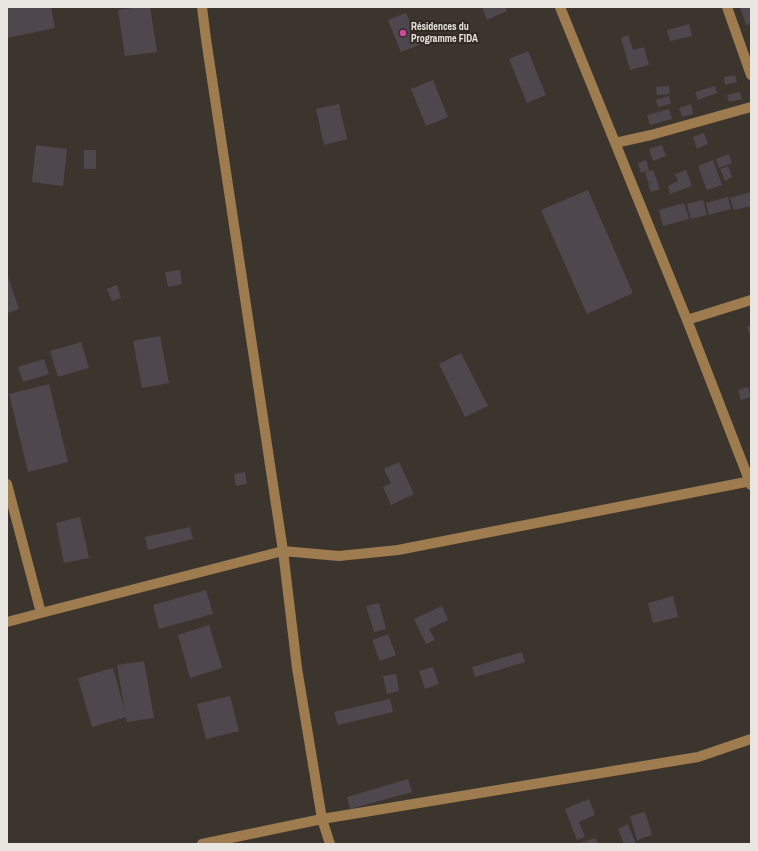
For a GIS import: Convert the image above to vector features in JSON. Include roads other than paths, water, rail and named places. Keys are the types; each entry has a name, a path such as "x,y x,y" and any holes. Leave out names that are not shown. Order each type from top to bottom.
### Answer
{"street":[{"path":"202,7 284,551 297,668 322,819 330,844"},
{"path":"7,622 41,612 284,551 339,556 398,550 751,482 560,7"},
{"path":"727,7 751,75"},
{"path":"615,143 651,135 751,107"},
{"path":"687,320 751,300"},
{"path":"7,484 41,612"},
{"path":"202,844 322,819 698,757 751,739"}],"place":[{"name":"Résidences du Programme FIDA","path":"403,33"}]}
